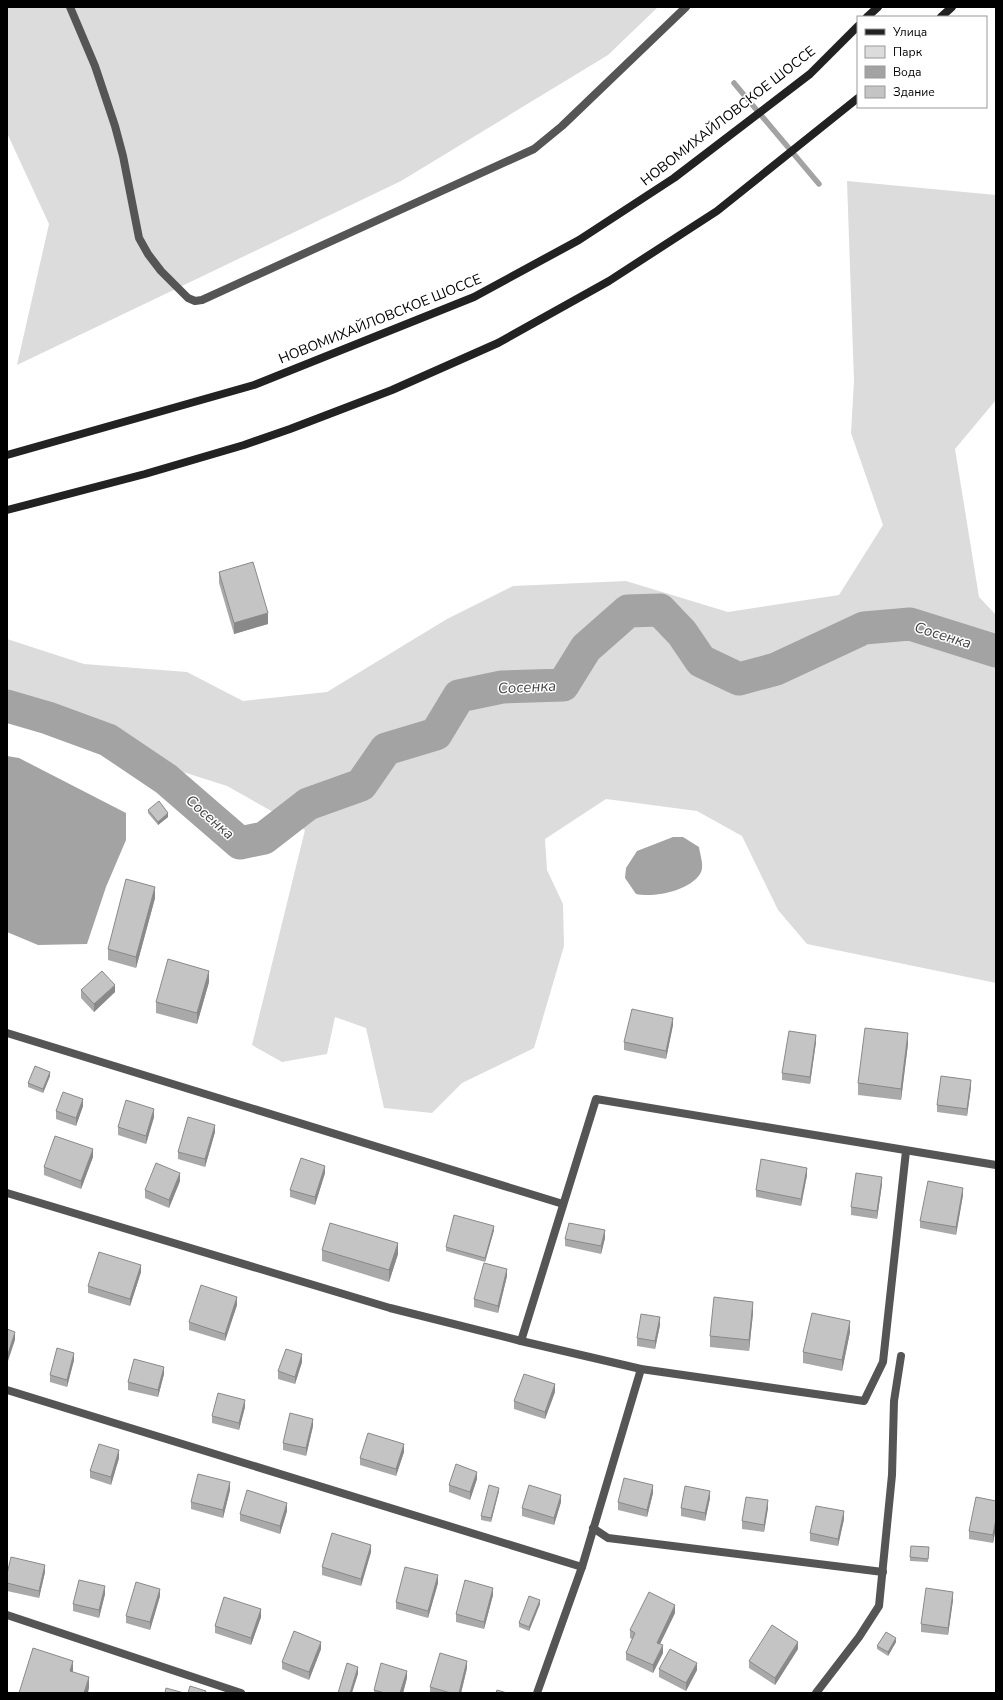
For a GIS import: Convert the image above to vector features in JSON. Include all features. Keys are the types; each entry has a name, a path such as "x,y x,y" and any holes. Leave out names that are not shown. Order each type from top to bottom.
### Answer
{"main road":[{"path":"869,16 878,7"},
{"path":"942,16 952,7"},
{"name":"НОВОМИХАЙЛОВСКОЕ ШОССЕ","path":"7,456 254,385 474,298 579,240 674,178 810,74 857,27"},
{"path":"7,510 145,474 284,432 392,390 498,343 609,281 717,211 857,99"}],"street":[{"path":"70,7 95,66 115,126 123,156 139,238 148,254 161,271 188,298 195,300 202,300 534,149 562,126 686,7"},
{"path":"7,1033 564,1204"},
{"path":"521,1341 596,1098 996,1165"},
{"path":"7,1193 390,1308 521,1341 641,1369 864,1401 883,1362 906,1151"},
{"path":"816,1693 859,1637 879,1606 892,1475 894,1401 901,1356"},
{"path":"537,1693 582,1567 641,1369"},
{"path":"7,1390 582,1567"},
{"path":"594,1528 608,1538 883,1572"},
{"path":"7,1615 241,1693"}],"green space":[{"path":"7,7 658,7 608,55 401,181 17,365 49,224 7,133"},
{"path":"847,181 996,195 996,400 955,449 979,597 996,615 996,983 807,944 778,910 742,836 697,811 606,799 545,839 547,870 563,904 564,946 534,1048 462,1083 432,1113 384,1108 366,1028 335,1017 327,1054 282,1062 252,1045 305,830 227,786 7,716 7,639 84,664 187,672 243,701 327,692 447,619 513,586 626,581 728,612 839,595 883,525 851,433 854,381"}],"water":[{"path":"7,756 19,758 126,813 126,840 106,887 87,944 38,945 7,932"},
{"path":"673,837 683,837 699,847 702,864 700,874 688,885 671,892 652,895 636,894 625,878 626,868 637,851"}],"building":[{"path":"253,562 268,613 234,623 219,572"},
{"path":"159,801 168,813 158,822 148,810"},
{"path":"126,879 155,887 136,957 108,949"},
{"path":"168,959 209,971 197,1013 156,1002"},
{"path":"102,971 115,985 94,1004 81,990"},
{"path":"632,1009 673,1018 666,1051 624,1042"},
{"path":"865,1028 908,1033 901,1089 858,1083"},
{"path":"789,1031 816,1035 810,1077 782,1073"},
{"path":"35,1066 50,1072 43,1089 28,1083"},
{"path":"941,1076 971,1080 967,1109 937,1105"},
{"path":"63,1092 83,1099 76,1118 56,1111"},
{"path":"126,1100 154,1109 146,1136 118,1127"},
{"path":"188,1117 215,1125 205,1159 178,1152"},
{"path":"55,1136 93,1149 81,1181 44,1167"},
{"path":"301,1158 325,1166 315,1197 290,1190"},
{"path":"761,1159 807,1168 801,1199 756,1190"},
{"path":"156,1163 180,1173 169,1200 145,1190"},
{"path":"856,1173 882,1177 877,1211 851,1207"},
{"path":"928,1181 963,1188 956,1227 920,1221"},
{"path":"454,1215 494,1226 485,1258 446,1247"},
{"path":"330,1223 398,1243 389,1270 322,1250"},
{"path":"569,1223 605,1230 601,1246 565,1239"},
{"path":"99,1252 141,1265 130,1299 88,1286"},
{"path":"484,1263 507,1269 498,1306 474,1299"},
{"path":"201,1285 237,1297 225,1334 189,1322"},
{"path":"714,1297 753,1302 749,1340 710,1336"},
{"path":"812,1313 850,1321 842,1360 803,1352"},
{"path":"641,1314 660,1317 655,1341 637,1338"},
{"path":"7,1329 15,1332 7,1357"},
{"path":"57,1348 74,1353 67,1380 50,1375"},
{"path":"286,1349 302,1354 295,1377 278,1371"},
{"path":"134,1359 164,1367 158,1390 128,1382"},
{"path":"524,1374 555,1384 545,1412 514,1401"},
{"path":"218,1393 245,1400 239,1423 212,1416"},
{"path":"290,1413 313,1419 306,1448 283,1443"},
{"path":"368,1433 404,1444 396,1469 360,1458"},
{"path":"99,1444 119,1450 111,1477 90,1471"},
{"path":"456,1464 477,1472 470,1492 449,1485"},
{"path":"198,1474 230,1482 223,1510 191,1502"},
{"path":"624,1478 653,1485 647,1510 618,1502"},
{"path":"489,1485 499,1488 491,1518 481,1516"},
{"path":"529,1485 561,1495 554,1518 522,1508"},
{"path":"685,1486 710,1491 705,1513 681,1508"},
{"path":"247,1490 287,1503 280,1526 240,1514"},
{"path":"746,1497 768,1500 764,1525 742,1521"},
{"path":"976,1497 996,1501 996,1519 993,1535 969,1531"},
{"path":"816,1506 844,1511 838,1539 810,1533"},
{"path":"332,1533 371,1545 361,1579 322,1567"},
{"path":"911,1546 929,1547 928,1559 910,1557"},
{"path":"11,1557 45,1565 39,1591 7,1583 7,1574"},
{"path":"405,1567 438,1575 428,1611 396,1602"},
{"path":"79,1580 105,1586 99,1610 73,1604"},
{"path":"465,1580 493,1588 484,1622 456,1614"},
{"path":"136,1582 160,1589 150,1622 126,1616"},
{"path":"926,1588 953,1592 948,1628 921,1624"},
{"path":"649,1592 675,1605 657,1643 663,1645 653,1665 626,1653 635,1633 630,1630"},
{"path":"529,1596 540,1600 529,1627 519,1623"},
{"path":"224,1597 261,1609 251,1638 215,1626"},
{"path":"772,1625 798,1642 775,1678 749,1661"},
{"path":"294,1631 321,1642 309,1672 282,1662"},
{"path":"886,1632 896,1638 888,1652 877,1646"},
{"path":"33,1648 73,1661 70,1671 89,1677 84,1693 19,1693"},
{"path":"670,1649 697,1663 686,1683 659,1669"},
{"path":"440,1653 467,1661 459,1693 451,1693 430,1687"},
{"path":"347,1663 358,1667 350,1693 338,1693"},
{"path":"381,1663 407,1671 400,1693 385,1693 374,1690"},
{"path":"190,1686 206,1691 205,1693 188,1693"},
{"path":"166,1688 184,1693 165,1693"},
{"path":"497,1690 507,1693 496,1693"}],"waterway":[{"path":"734,83 819,184"},
{"name":"Сосенка","path":"7,706 48,718 108,740 166,779 240,843 264,838 308,804 361,785 386,749 436,734 459,696 502,687 563,685 586,648 628,611 660,610 682,633 701,661 739,679 776,669 864,628 910,624 996,651"}]}
